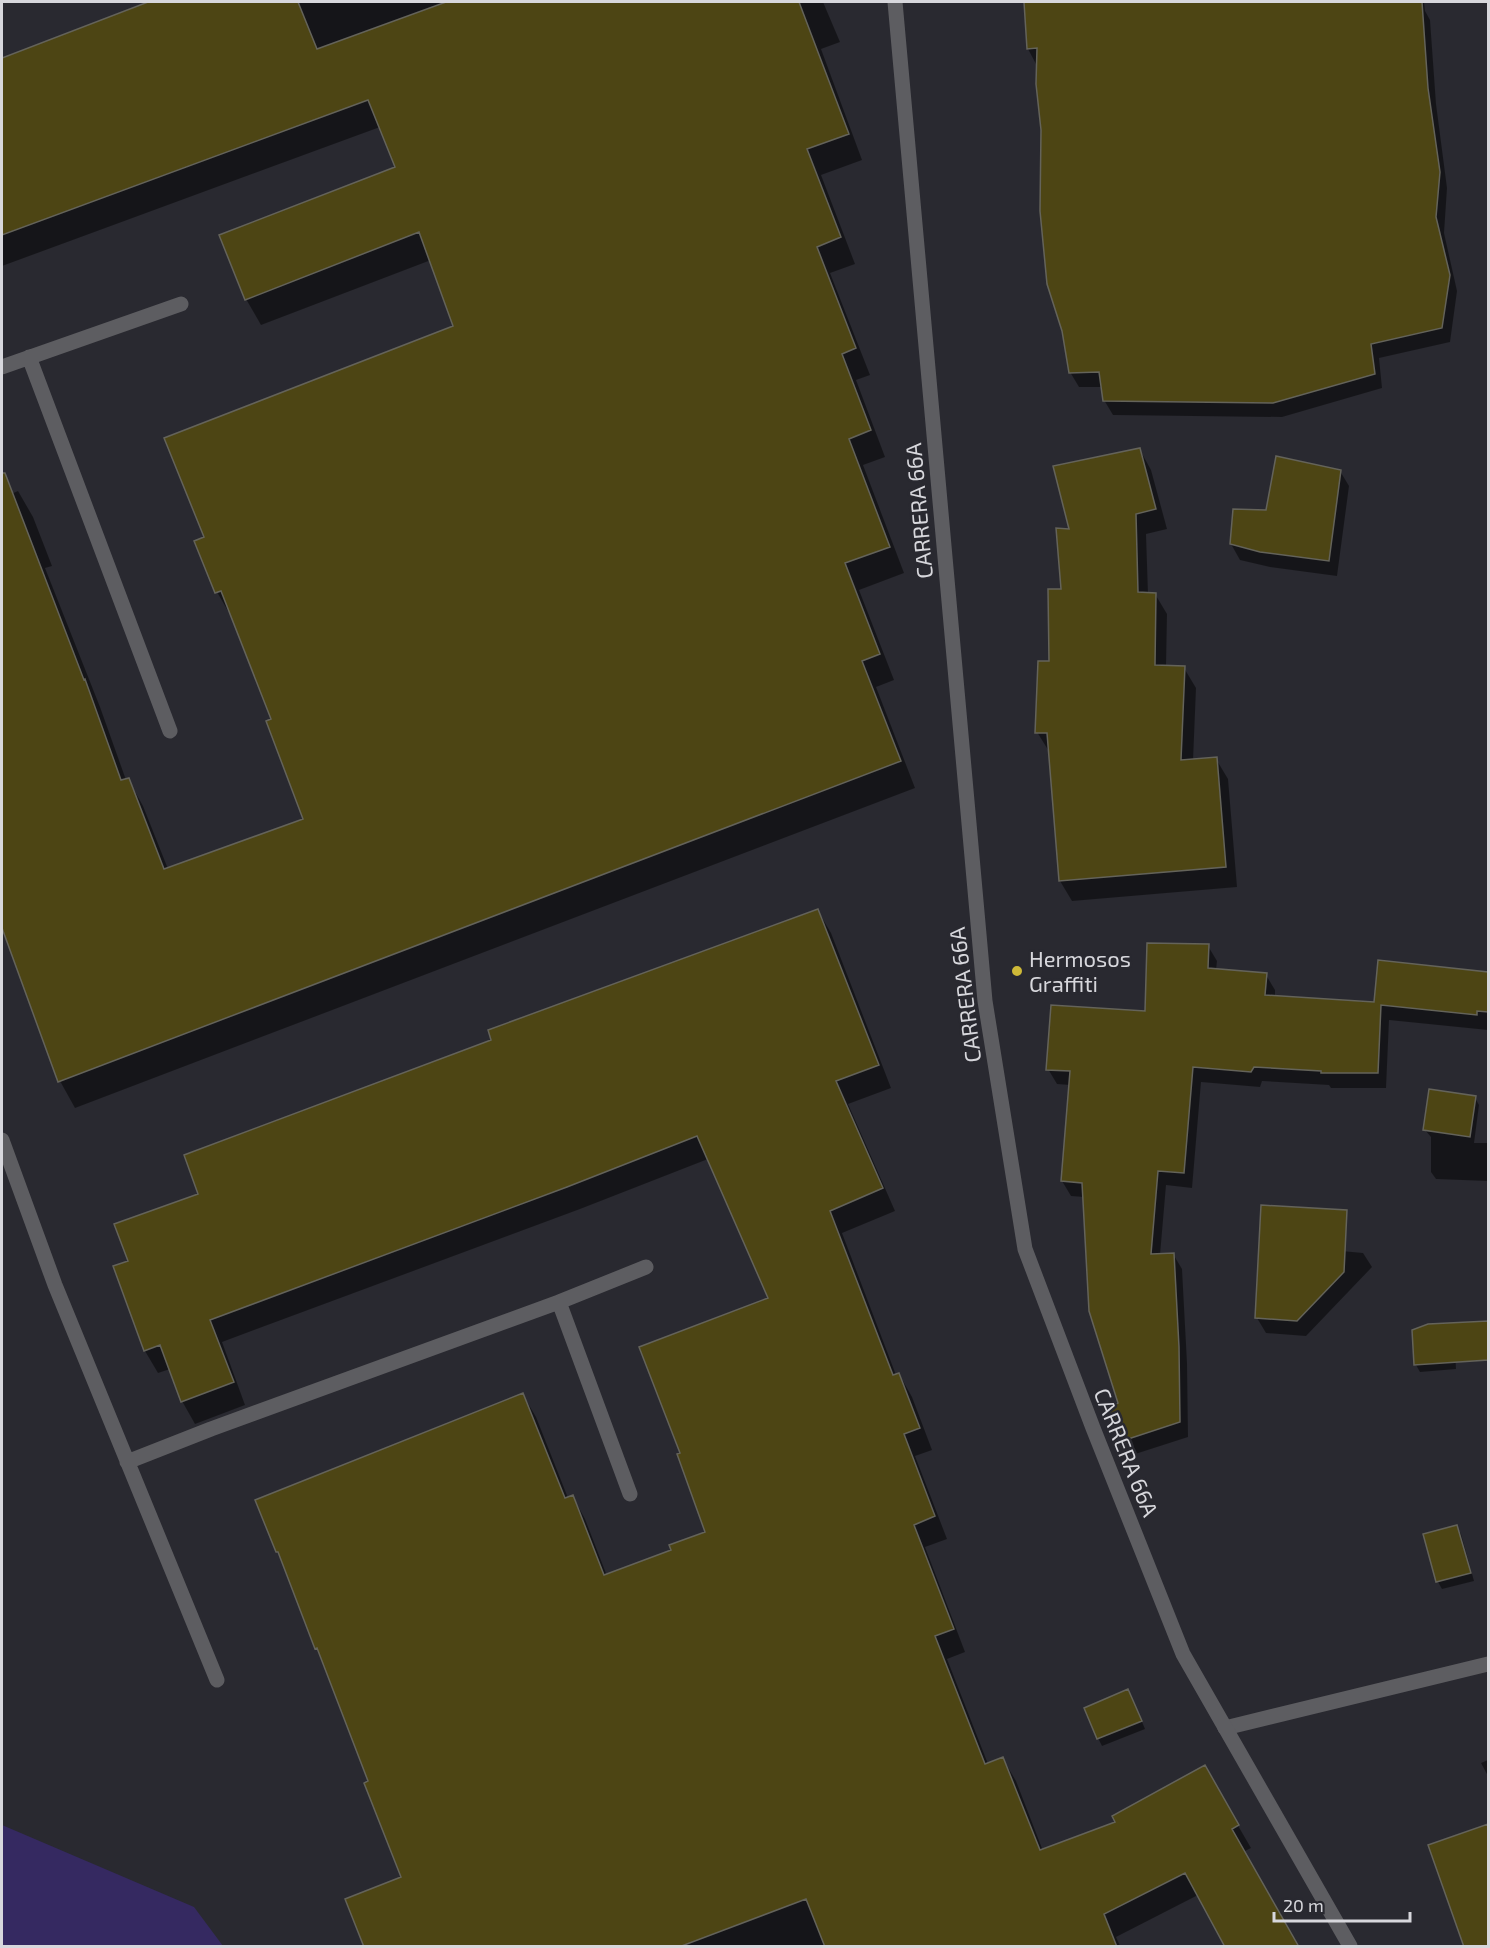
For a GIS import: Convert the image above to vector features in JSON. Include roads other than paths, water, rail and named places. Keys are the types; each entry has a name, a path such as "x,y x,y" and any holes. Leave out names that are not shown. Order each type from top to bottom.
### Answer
{"street":[{"name":"CARRERA 66A","path":"895,2 985,1001 1024,1249 1183,1654 1350,1947"},
{"path":"2,367 181,304"},
{"path":"29,357 170,731"},
{"path":"2,1140 55,1285 217,1680"},
{"path":"127,1462 559,1302 646,1267"},
{"path":"559,1302 630,1494"},
{"path":"1225,1728 1488,1664"}],"place":[{"name":"Hermosos Graffiti","path":"1017,971"}]}
